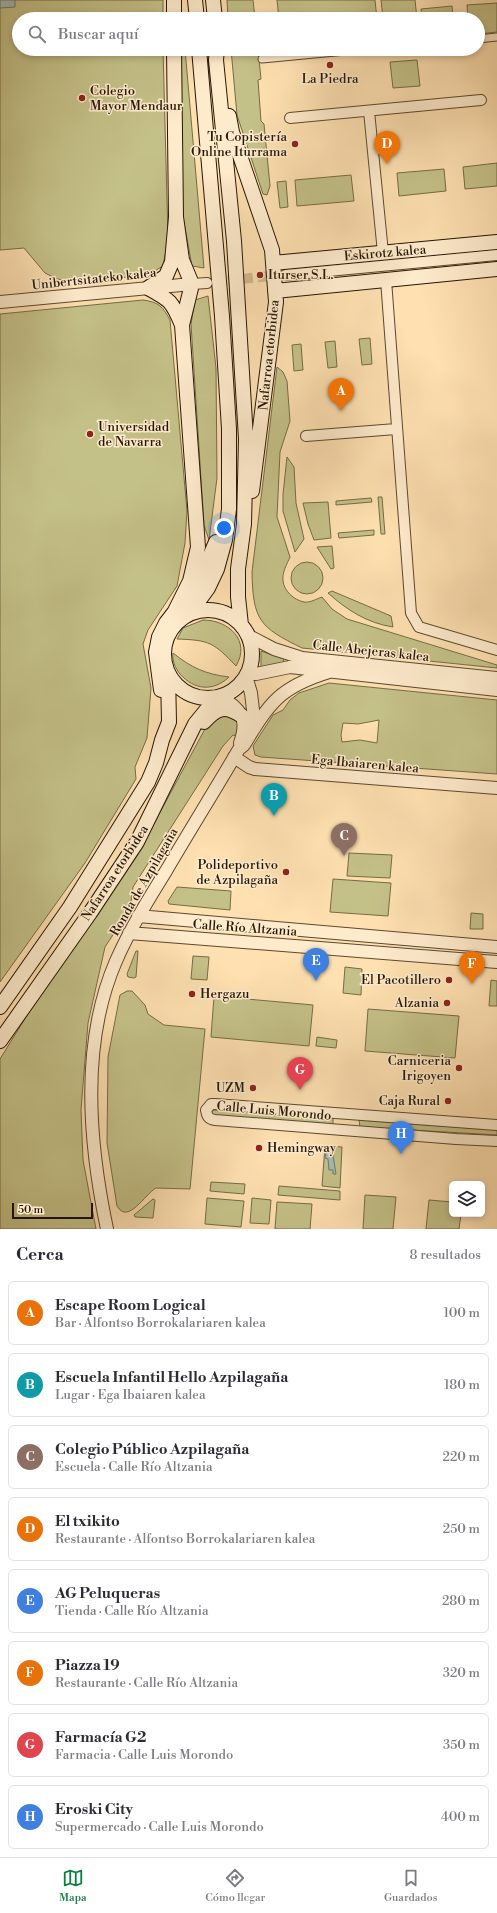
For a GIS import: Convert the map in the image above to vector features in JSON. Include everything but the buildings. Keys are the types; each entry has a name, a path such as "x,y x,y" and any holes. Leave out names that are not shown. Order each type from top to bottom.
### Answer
{"main road":[{"path":"174,0 174,12"},
{"path":"195,0 196,12"},
{"path":"213,0 214,12"},
{"path":"174,56 176,217 172,262 166,276 148,288 167,298 174,306 182,325"},
{"name":"Nafarroa etorbidea","path":"189,614 208,588 217,569 229,509 229,429 222,316 200,56"},
{"name":"Nafarroa etorbidea","path":"217,56 236,265 246,439 244,524"},
{"name":"Nafarroa etorbidea","path":"220,56 232,132 272,250 276,302 254,481 244,524 238,569 238,597 244,630"},
{"path":"174,613 190,581 198,547 182,325 192,284 182,260 176,217"},
{"name":"Eskirotz kalea","path":"273,264 497,242"},
{"name":"Eskirotz kalea","path":"275,291 497,269"},
{"name":"Nafarroa etorbidea","path":"162,740 162,700 156,652 159,637 166,623 200,579 214,549 222,521 228,470"},
{"path":"206,610 218,612 230,617 244,630 252,656 246,675 239,685 219,697 202,698 188,694 177,686 168,674 163,652 166,640 172,628 181,619 189,614 206,610"},
{"name":"Nafarroa etorbidea","path":"0,1007 70,907 148,782 156,763 162,740 169,722 168,674"},
{"name":"Nafarroa etorbidea","path":"0,1041 137,842 196,724 219,697"},
{"path":"178,762 189,748 203,722 214,712 229,709 242,716"}],"street":[{"path":"485,38 497,37"},
{"path":"262,59 294,56"},
{"path":"290,118 481,100"},
{"path":"369,111 383,253"},
{"name":"Eskirotz kalea","path":"286,274 497,255"},
{"path":"386,280 411,613 419,627 497,650"},
{"path":"192,284 207,283"},
{"name":"Unibertsitateko kalea","path":"0,302 192,284"},
{"path":"306,436 396,429"},
{"name":"Calle Abejeras kalea","path":"244,630 274,649 302,658 497,678"},
{"name":"Calle Abejeras kalea","path":"246,675 290,667 497,690"},
{"name":"Ronda de Azpilagaña","path":"107,1229 99,1192 91,1104 93,1055 100,1015 108,983 129,933 138,916 237,753 244,745 255,727 278,696 309,678 329,672"},
{"path":"246,675 251,693 255,727"},
{"path":"219,697 237,709 242,716"},
{"name":"Ronda de Azpilagaña","path":"237,753 245,725 242,716"},
{"name":"Ega Ibaiaren kalea","path":"237,753 249,767 255,769 497,788"},
{"name":"Calle Río Altzania","path":"138,916 497,947"},
{"name":"Calle Río Altzania","path":"129,933 497,962"},
{"path":"359,936 357,945 365,951 375,945 373,937"},
{"name":"Calle Luis Morondo","path":"497,1125 215,1104 210,1104 206,1110 207,1116 210,1119 497,1141"},
{"name":"Calle Luis Morondo","path":"338,1130 339,1113"},
{"path":"354,1130 355,1114"}],"shaded area":[{"path":"0,0 163,0 163,12 12,12 12,56 163,56 168,239 163,266 150,274 82,283 57,279 45,273 24,248 0,250"},
{"path":"227,0 253,0 254,12 228,12"},
{"path":"277,0 375,0 376,12 278,12"},
{"path":"381,0 415,0 416,12 382,12"},
{"path":"497,3 497,32 485,33 485,12 468,12 467,5"},
{"path":"452,6 452,12 421,12 421,9"},
{"path":"180,56 186,56 204,268 192,266 182,211"},
{"path":"232,56 259,56 261,79 258,80 261,121 264,124 270,186 267,195 263,194 237,115"},
{"path":"417,60 420,86 393,88 390,62"},
{"path":"497,163 497,186 465,189 463,167"},
{"path":"444,169 446,191 399,196 397,173"},
{"path":"351,175 354,201 297,206 295,180"},
{"path":"286,181 288,207 280,208 277,182"},
{"path":"208,296 216,368 217,478 209,540 204,525 191,324 195,300"},
{"name":"Universidad de Navarra","path":"143,300 153,302 160,306 170,320 187,511 185,543 177,586 148,630 143,644 151,688 147,738 135,767 136,779 85,863 0,982 0,314"},
{"path":"370,338 372,364 362,365 359,339"},
{"path":"335,341 337,367 328,368 325,342"},
{"path":"301,344 303,370 294,371 292,345"},
{"path":"277,367 283,372 287,381 290,421 280,452 277,517 290,557 283,574 283,581 287,592 304,602 322,597 332,609 347,619 497,665 497,668 302,648 276,634 261,620 254,601 252,572"},
{"path":"287,457 294,467 296,503 304,539 295,552 283,511 283,494"},
{"path":"378,497 382,497 385,534 381,534"},
{"path":"371,498 372,502 336,505 336,501"},
{"path":"328,502 331,538 314,540 303,503"},
{"path":"374,530 374,535 339,538 338,533"},
{"path":"332,546 334,568 331,569 317,547"},
{"path":"304,562 310,562 320,569 323,578 322,584 316,591 310,594 304,594 294,587 291,581 291,575 298,565"},
{"path":"332,591 391,616 393,627 358,615 328,593"},
{"path":"203,620 221,624 229,628 235,634 239,640 241,648 240,657 236,666 222,652 211,644 197,640 177,639 183,628"},
{"path":"261,651 284,659 283,663 261,668"},
{"path":"173,653 186,663 199,670 229,677 223,682 210,687 197,686 185,679 180,674 173,661"},
{"path":"329,683 497,700 497,774 261,757 255,755 253,746 273,715 283,710 290,700 299,693","holes":["379,720 377,743 360,740 342,742 341,735 343,723 358,724"]},
{"path":"225,712 239,721 238,736 233,735 223,746 133,887 130,909 105,947 88,1023 81,1110 83,1160 96,1229 0,1229 0,1059 50,978 136,857 206,727"},
{"path":"349,853 392,855 390,878 347,876"},
{"path":"333,879 391,883 388,916 330,912"},
{"path":"177,887 231,891 230,910 169,904 168,901"},
{"path":"471,913 483,914 483,929 470,929"},
{"path":"136,951 138,951 136,977 128,977 127,974"},
{"path":"193,956 209,957 207,980 191,979"},
{"path":"345,967 362,969 361,995 343,993"},
{"path":"491,980 497,981 497,1006 489,1006"},
{"path":"127,991 132,991 145,1005 148,1014 164,1025 205,1029 190,1189 156,1188 131,1210 126,1212 121,1211 117,1206 107,1143 108,1057 120,995"},
{"path":"214,996 313,1005 309,1046 211,1037"},
{"path":"368,1009 459,1016 455,1058 365,1051"},
{"path":"317,1037 337,1040 336,1048 316,1046"},
{"path":"214,1110 333,1117 333,1125 213,1116 211,1112"},
{"path":"359,1120 497,1130 497,1135 360,1127"},
{"path":"325,1146 342,1147 340,1188 322,1186"},
{"path":"211,1182 245,1184 244,1194 210,1191"},
{"path":"279,1186 340,1191 340,1200 278,1195"},
{"path":"365,1195 396,1197 393,1229 363,1229"},
{"path":"207,1198 244,1201 241,1227 205,1224"},
{"path":"252,1198 271,1200 269,1224 250,1223"},
{"path":"153,1199 155,1200 153,1218 135,1217 134,1215"},
{"path":"429,1200 449,1202 449,1217 461,1217 459,1229 426,1229"},
{"path":"277,1202 312,1204 310,1229 275,1229"}],"water":[{"path":"0,0 15,0 15,7 0,8"},
{"path":"326,1151 330,1151 330,1155 333,1155 336,1174 333,1174 333,1170 329,1170 328,1159 325,1158"}],"tunnel":[{"path":"213,282 280,275"}],"place":[{"name":"La Piedra","path":"330,65"},
{"name":"Colegio Mayor Mendaur","path":"82,98"},
{"name":"Tu Copistería Online Iturrama","path":"295,144"},
{"name":"El txikito","path":"387,164"},
{"name":"Iturser S.L.","path":"260,275"},
{"name":"Escape Room Logical","path":"341,411"},
{"name":"Universidad de Navarra","path":"90,434"},
{"name":"Escuela Infantil Hello Azpilagaña","path":"274,816"},
{"name":"Colegio Público Azpilagaña","path":"344,856"},
{"name":"Polideportivo de Azpilagaña","path":"286,872"},
{"name":"El Pacotillero","path":"449,980"},
{"name":"AG Peluqueras","path":"316,981"},
{"name":"Piazza 19","path":"472,984"},
{"name":"Hergazu","path":"192,994"},
{"name":"Alzania","path":"447,1003"},
{"name":"Carniceria Irigoyen","path":"459,1068"},
{"name":"UZM","path":"253,1088"},
{"name":"Farmacía G2","path":"300,1090"},
{"name":"Caja Rural","path":"448,1101"},
{"name":"Hemingway","path":"259,1148"},
{"name":"Eroski City","path":"401,1154"}]}
